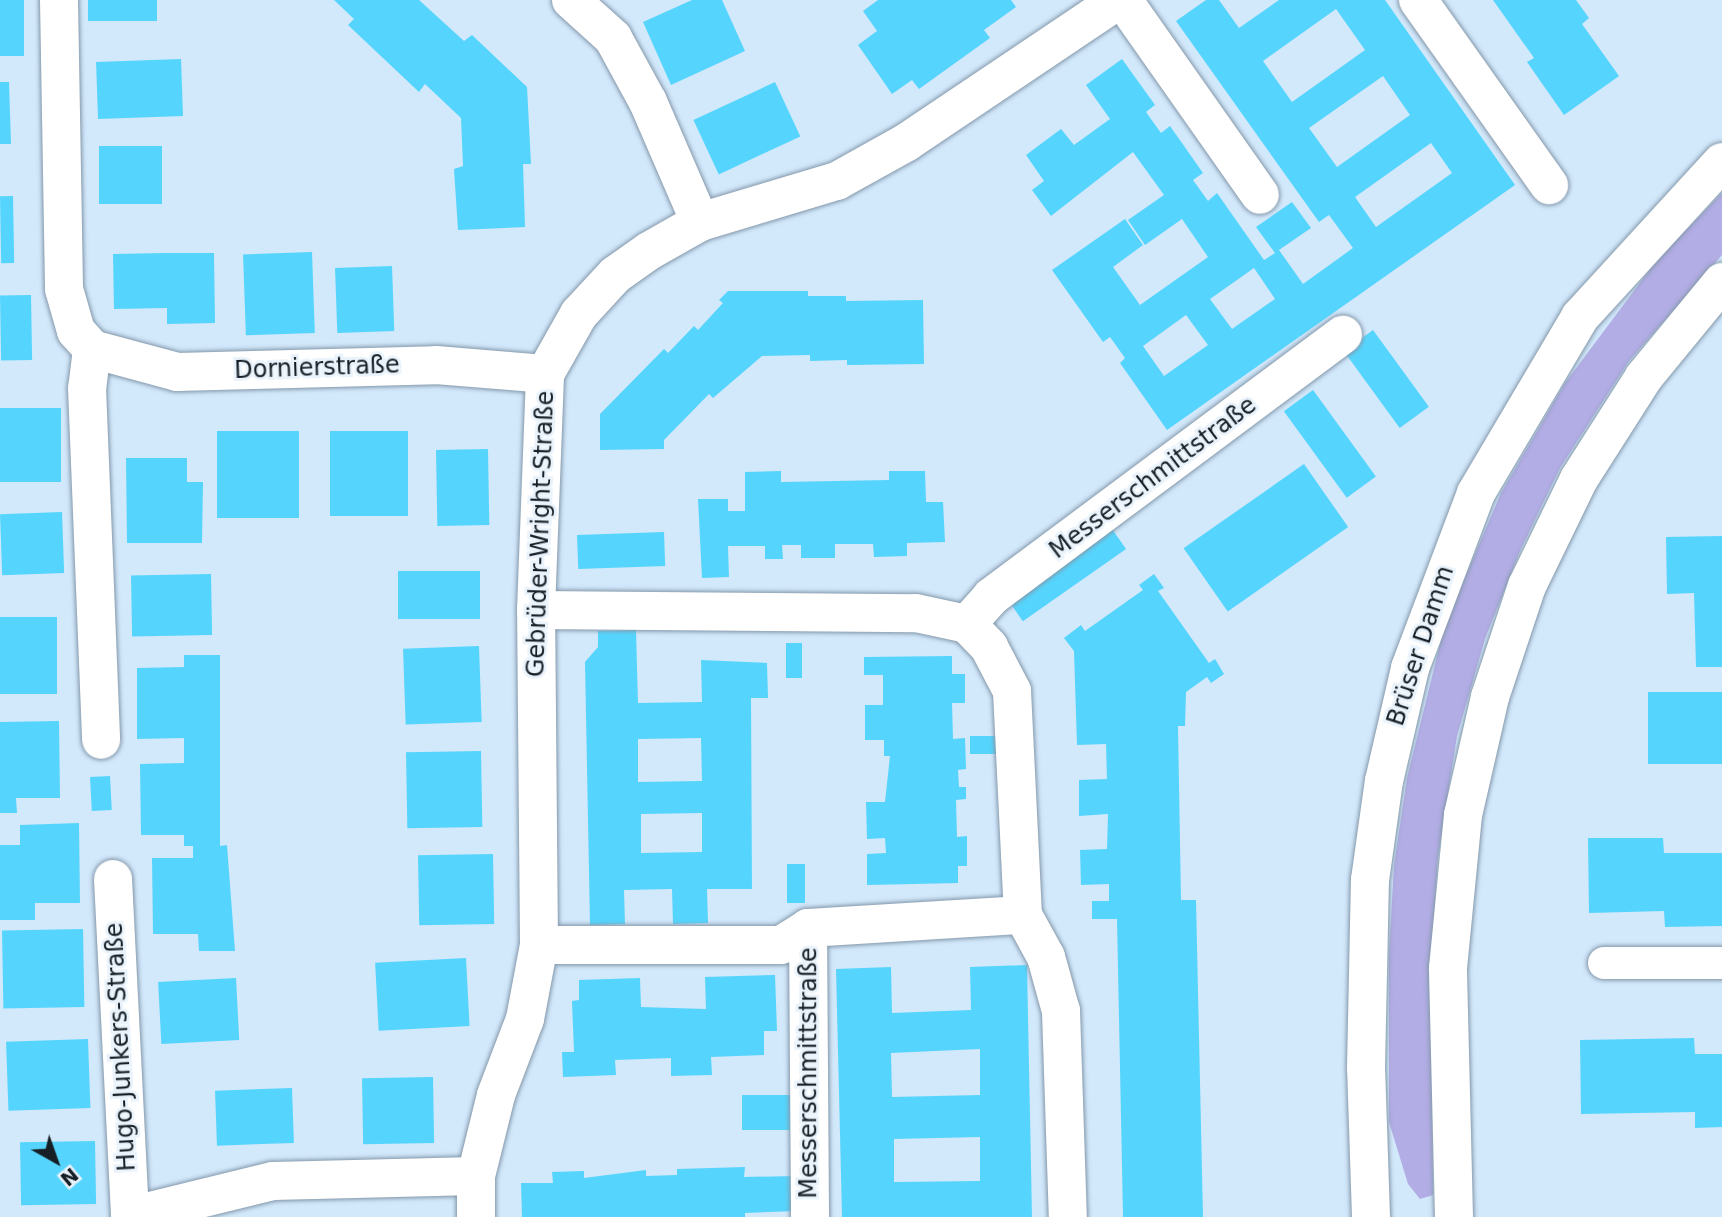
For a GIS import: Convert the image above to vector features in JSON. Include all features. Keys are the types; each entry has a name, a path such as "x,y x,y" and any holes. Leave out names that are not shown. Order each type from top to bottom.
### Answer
{"street":[{"path":"59,0 64,289 76,331 92,349 87,388 101,740"},
{"path":"571,0 613,38 648,102 699,222"},
{"name":"Gebrüder-Wright-Straße","path":"476,1217 477,1176 496,1095 524,1019 540,945 536,610 545,374 579,314 615,275 699,222 837,181 907,142 1121,0 1260,195"},
{"path":"1418,0 1549,185"},
{"name":"Brüser Damm","path":"1371,1217 1366,1068 1370,880 1384,781 1410,668 1476,493 1573,329 1668,216 1722,162"},
{"path":"1454,1217 1448,968 1463,815 1490,697 1527,586 1579,479 1644,377 1722,282"},
{"name":"Messerschmittstraße","path":"967,624 991,597 1343,335"},
{"name":"Dornierstraße","path":"92,349 177,372 436,365 545,374"},
{"path":"536,610 916,612 967,624 989,647 1012,691 1023,915 1046,957 1061,1011 1068,1217"},
{"name":"Hugo-Junkers-Straße","path":"113,878 130,1217 273,1181 477,1176"},
{"name":"Messerschmittstraße","path":"540,945 781,945 808,928 1023,915"},
{"name":"Messerschmittstraße","path":"808,928 810,1217"},
{"path":"1604,963 1722,962"}],"shaded area":[{"path":"1722,193 1722,255 1629,361 1560,468 1520,551 1485,639 1457,736 1438,857 1431,963 1433,1195 1420,1199 1408,1184 1389,1122 1389,954 1394,865 1407,778 1445,624 1501,493 1565,383 1657,260"}],"building":[{"path":"0,0 24,0 24,56 0,56"},
{"path":"88,0 157,0 157,21 88,21"},
{"path":"334,0 419,0 464,41 472,35 527,87 531,164 523,164 525,227 458,230 454,169 463,166 461,118 425,84 419,92 348,25 354,19"},
{"path":"692,0 722,0 745,51 671,85 643,22"},
{"path":"878,0 1011,0 1016,7 984,30 990,38 919,89 912,80 892,94 858,45 877,31 863,11"},
{"path":"1206,0 1219,0 1239,28 1279,0 1385,0 1515,185 1167,430 1120,363 1125,358 1110,337 1103,342 1052,270 1125,219 1143,245 1113,267 1140,305 1208,257 1182,219 1145,245 1128,220 1164,195 1133,152 1051,216 1032,190 1044,181 1026,155 1061,129 1074,145 1110,119 1086,85 1122,59 1155,105 1146,112 1161,133 1170,126 1203,173 1193,180 1208,201 1217,193 1264,260 1275,253 1256,227 1292,202 1311,228 1279,250 1303,284 1353,248 1329,215 1319,222 1176,21","holes":["1336,9 1365,50 1292,102 1263,61","1383,76 1410,115 1337,167 1309,128","1431,143 1452,173 1376,227 1355,197","1254,268 1275,299 1232,329 1210,299","1186,315 1208,345 1164,376 1143,346"]},
{"path":"1493,0 1576,0 1589,18 1582,24 1619,76 1564,115 1527,62 1534,58"},
{"path":"181,59 183,116 98,119 96,62"},
{"path":"0,82 9,82 11,144 0,144"},
{"path":"775,82 800,136 719,174 693,120"},
{"path":"99,146 162,146 162,204 99,204"},
{"path":"0,196 13,196 14,263 1,263"},
{"path":"312,252 315,333 246,335 243,254"},
{"path":"214,253 215,323 167,324 167,308 114,309 113,254"},
{"path":"392,266 394,331 337,333 335,268"},
{"path":"728,291 808,291 808,296 846,296 846,301 923,300 924,364 847,365 847,360 810,361 810,355 762,356 713,398 709,394 664,440 664,449 600,450 600,414 664,349 668,353 694,326 698,330 723,303 719,300"},
{"path":"31,295 32,360 1,361 0,296"},
{"path":"1373,330 1429,407 1400,428 1344,351"},
{"path":"1313,390 1376,477 1347,498 1284,411"},
{"path":"0,408 61,408 61,482 0,482"},
{"path":"217,431 299,431 299,518 217,518"},
{"path":"330,431 408,431 408,516 330,516"},
{"path":"488,449 489,525 437,526 436,450"},
{"path":"126,458 187,458 187,482 203,482 202,543 127,543"},
{"path":"1304,464 1348,527 1228,611 1184,548"},
{"path":"781,471 781,482 889,480 889,471 925,471 926,502 943,502 945,542 907,543 907,556 874,557 873,544 835,544 835,558 801,558 801,545 782,545 783,559 765,559 765,546 728,546 729,577 702,578 698,499 728,499 728,511 745,511 745,472"},
{"path":"62,512 64,573 2,575 0,514"},
{"path":"1110,526 1126,549 1023,621 1007,598"},
{"path":"664,532 665,566 578,569 577,535"},
{"path":"1722,536 1722,667 1696,667 1694,593 1667,594 1666,537"},
{"path":"398,571 480,571 480,619 398,619"},
{"path":"211,574 212,635 132,636 131,575"},
{"path":"1154,574 1164,588 1158,591 1209,663 1215,659 1224,674 1211,683 1207,677 1186,692 1185,726 1178,726 1181,900 1196,900 1203,1217 1123,1217 1117,919 1092,919 1092,901 1109,901 1109,884 1081,885 1080,850 1107,849 1108,814 1079,816 1079,780 1107,779 1106,744 1077,745 1074,651 1064,638 1081,625 1085,631 1143,590 1139,585"},
{"path":"0,617 57,617 57,694 0,694"},
{"path":"636,630 638,703 702,702 701,660 767,663 768,698 751,698 752,889 707,889 708,923 673,924 672,889 624,890 625,924 590,925 585,662 598,647 598,631","holes":["701,738 702,781 638,782 638,739","702,813 702,852 641,853 641,814"]},
{"path":"786,643 802,643 802,678 786,678"},
{"path":"479,646 482,722 406,725 403,649"},
{"path":"184,655 220,655 220,846 227,845 235,951 199,951 198,934 153,934 152,858 193,858 193,846 184,846 184,835 141,835 140,764 184,763 184,738 137,739 137,668 184,667"},
{"path":"952,656 952,674 965,674 965,703 952,703 953,739 965,738 966,769 958,770 959,787 966,787 966,799 956,800 957,837 967,836 967,866 958,866 958,883 867,885 867,854 886,853 885,838 867,839 866,802 885,802 890,756 884,756 884,740 865,740 865,705 883,705 883,675 864,675 864,657"},
{"path":"1648,692 1722,692 1722,764 1648,764"},
{"path":"59,721 60,798 16,798 17,813 0,813 0,722"},
{"path":"970,736 1001,736 1001,754 970,754"},
{"path":"481,751 482,827 407,828 406,752"},
{"path":"110,776 112,810 92,811 90,777"},
{"path":"79,823 80,903 35,903 35,920 0,920 0,845 20,845 20,825"},
{"path":"1588,838 1663,838 1664,853 1722,853 1722,926 1665,927 1664,911 1589,913"},
{"path":"493,854 494,924 419,925 418,855"},
{"path":"787,864 805,864 805,903 787,903"},
{"path":"83,929 84,1007 3,1008 2,930"},
{"path":"466,958 470,1026 379,1031 375,963"},
{"path":"1027,965 1032,1217 842,1217 836,969 891,967 892,1013 971,1010 970,967","holes":["980,1049 980,1095 892,1097 891,1053","980,1137 980,1181 894,1182 894,1139"]},
{"path":"775,975 777,1031 764,1031 764,1055 711,1057 712,1075 671,1076 671,1058 615,1060 616,1075 563,1077 562,1052 574,1052 572,1001 579,1000 579,980 640,978 641,1007 706,1009 705,977"},
{"path":"236,978 239,1040 161,1044 158,982"},
{"path":"1694,1038 1695,1054 1722,1054 1722,1127 1695,1128 1695,1112 1581,1114 1580,1040"},
{"path":"88,1039 90,1108 8,1111 6,1042"},
{"path":"433,1077 434,1143 363,1144 362,1078"},
{"path":"292,1088 294,1143 217,1146 215,1091"},
{"path":"742,1095 793,1095 793,1130 742,1130"},
{"path":"95,1141 96,1204 21,1205 20,1142"},
{"path":"745,1167 744,1177 795,1176 796,1211 745,1213 745,1217 522,1217 521,1183 553,1183 552,1172 584,1171 584,1178 646,1170 646,1176 677,1175 677,1169"}]}
